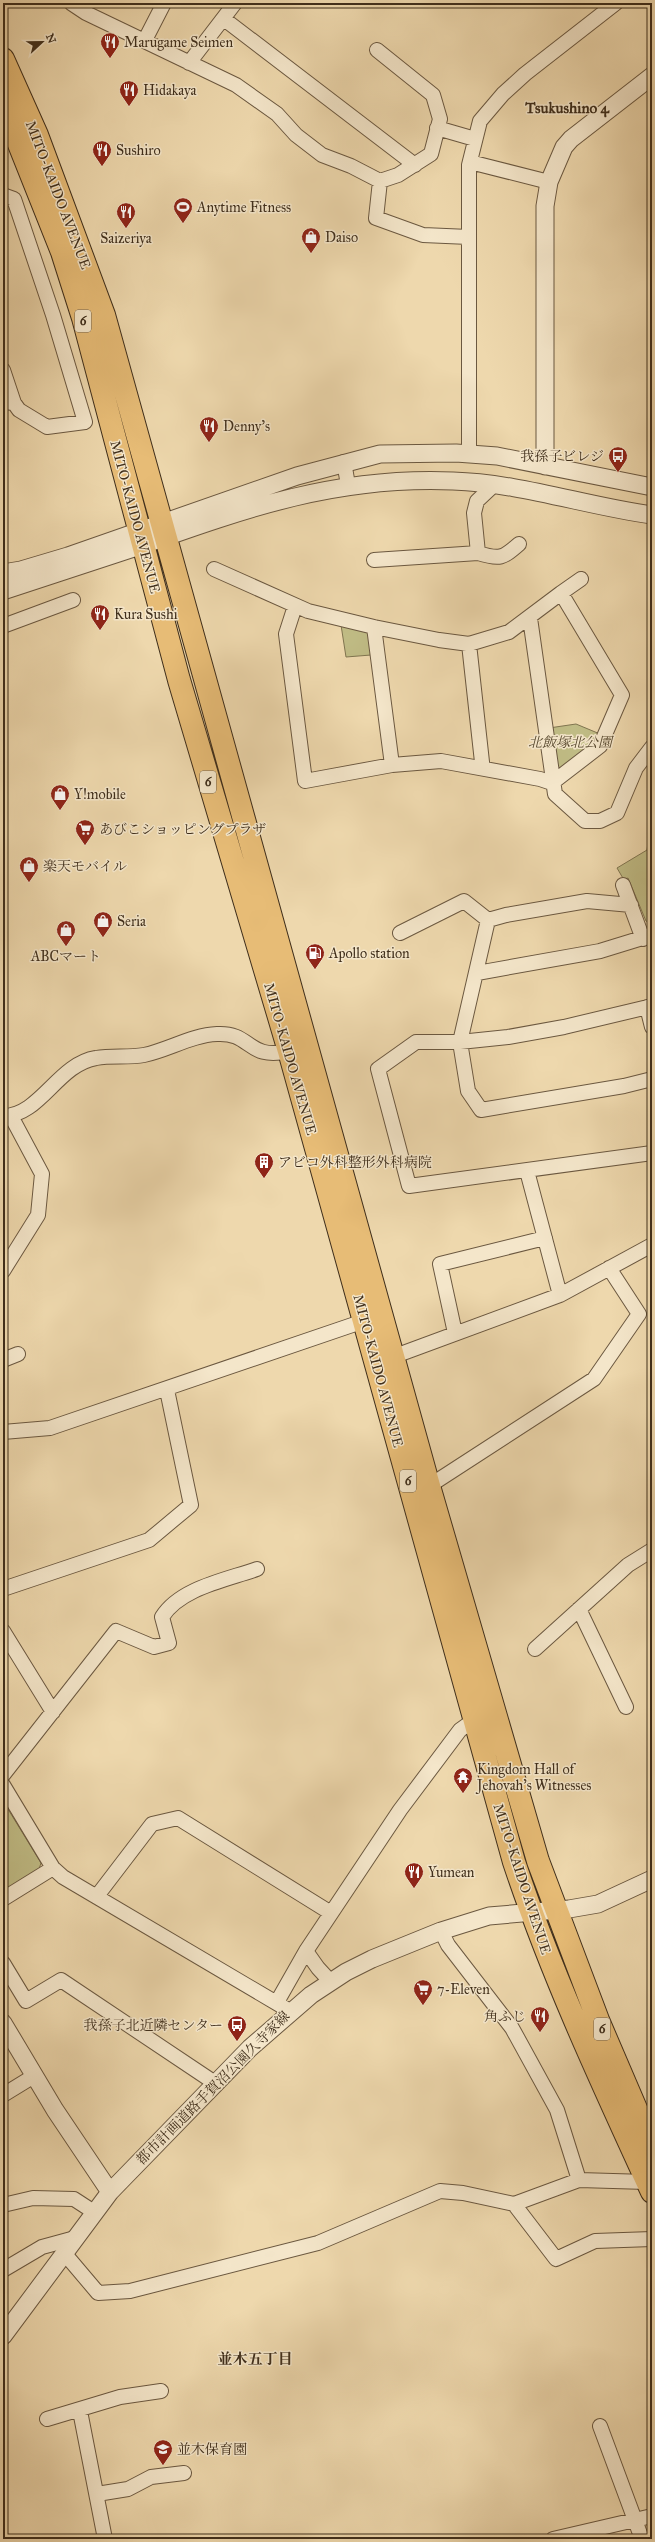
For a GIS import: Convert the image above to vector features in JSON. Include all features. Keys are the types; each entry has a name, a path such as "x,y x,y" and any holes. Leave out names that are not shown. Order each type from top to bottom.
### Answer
{"highway":[{"name":"MITO-KAIDO AVENUE","path":"3,59 37,135 104,315 395,1356 429,1486 538,1861 598,2020 652,2146"},
{"name":"MITO-KAIDO AVENUE","path":"3,104 62,252 83,318 140,538 210,788 289,1051 498,1808 530,1911 578,2032 650,2187"}],"street":[{"path":"71,3 86,13 236,85 277,114 296,135 322,155 351,166 380,181 398,175 431,154 440,119 433,95 377,50"},
{"path":"145,40 164,3"},
{"path":"189,63 235,3"},
{"path":"469,454 470,162 480,121 503,94 524,74 616,3"},
{"path":"224,19 415,165"},
{"path":"545,466 544,259 545,206 549,182 564,147 571,139 652,76"},
{"path":"438,128 475,139"},
{"path":"470,162 549,182"},
{"path":"380,181 376,218 423,234 469,237"},
{"path":"3,195 14,199 53,315 85,422 47,427 19,410 8,402 3,370"},
{"path":"3,592 163,529 344,462 380,454 469,454 497,456 652,487"},
{"path":"344,462 348,485"},
{"path":"163,529 279,500 348,485 426,480 494,485 652,516"},
{"path":"478,553 474,513 477,501 494,485"},
{"path":"3,573 21,570 68,556 140,538"},
{"path":"374,560 478,553 492,558 505,557 519,544"},
{"path":"214,569 308,611 374,627 439,640 469,644 509,632 581,579"},
{"path":"552,783 600,746 622,695 561,593"},
{"path":"3,626 73,600"},
{"path":"295,606 286,634 305,781 392,765 441,761 540,779 552,783"},
{"path":"530,618 552,783 555,794 585,821 600,821 617,813 636,768 652,747"},
{"path":"374,627 392,765"},
{"path":"469,644 482,762"},
{"path":"477,973 600,952 647,937 623,885"},
{"path":"400,933 464,901 488,920"},
{"path":"488,920 506,915 587,901 631,905"},
{"path":"488,920 460,1042 468,1091 481,1110 624,1086 652,1079"},
{"path":"652,1027 650,1006 564,1027 460,1042 416,1042 378,1069 410,1186 652,1153"},
{"path":"3,1271 38,1215 42,1174 7,1116 25,1110 71,1068 95,1058 144,1055 215,1034 230,1034 241,1038 255,1050 268,1054 289,1051"},
{"path":"527,1171 560,1295"},
{"path":"456,1332 440,1264 545,1238"},
{"path":"395,1356 456,1332 560,1295 652,1245"},
{"path":"429,1486 594,1379 639,1314 609,1268"},
{"path":"3,1432 50,1428 167,1390 364,1322"},
{"path":"3,1360 18,1354"},
{"path":"3,1589 149,1540 191,1505 167,1390"},
{"path":"535,1649 628,1565 652,1550"},
{"path":"3,1775 116,1631 154,1647 169,1643 162,1617 169,1606 190,1593 257,1569"},
{"path":"579,1609 626,1707"},
{"path":"3,1631 53,1712"},
{"path":"3,1785 53,1868 63,1876 284,2007 306,1951 331,1913 400,1810 460,1730 474,1720"},
{"path":"97,1896 152,1824 178,1818 331,1913"},
{"path":"3,1900 53,1868"},
{"name":"都市計画道路手賀沼公園久寺家線","path":"3,2336 110,2192 215,2083 284,2007 372,1959 441,1931 489,1916 530,1911 556,1910 598,1904 652,1880"},
{"path":"441,1931 448,1944 512,2028 558,2110 579,2180"},
{"path":"306,1951 318,1968 330,1981"},
{"path":"3,1963 26,2001 61,1980 215,2083"},
{"path":"3,2023 34,2076 110,2192"},
{"path":"5,2089 34,2076"},
{"path":"65,2254 98,2293 130,2291 318,2243 440,2191 463,2193 514,2204 579,2180 650,2187"},
{"path":"3,2204 33,2198 74,2200 94,2212"},
{"path":"514,2204 556,2259 595,2241 652,2239"},
{"path":"3,2270 42,2246 75,2238"},
{"path":"47,2420 120,2397 161,2391"},
{"path":"80,2410 105,2539"},
{"path":"600,2426 642,2539"},
{"path":"97,2494 128,2489 150,2477 184,2473"},
{"path":"553,2539 652,2516"}],"green space":[{"path":"341,625 365,630 369,636 371,655 346,657"},
{"name":"北飯塚北公園","path":"576,724 600,734 596,743 561,771 554,771 549,728"},
{"path":"652,812 652,925 646,921 628,878 624,880 617,868 647,850"},
{"path":"3,1801 41,1863 38,1872 3,1892"}],"place":[{"name":"Marugame Seimen","path":"110,59"},
{"name":"Hidakaya","path":"129,107"},
{"name":"Sushiro","path":"102,167"},
{"name":"Anytime Fitness","path":"183,224"},
{"name":"Saizeriya","path":"126,229"},
{"name":"Daiso","path":"311,254"},
{"name":"Denny's","path":"209,443"},
{"name":"我孫子ビレジ","path":"618,473"},
{"name":"Kura Sushi","path":"100,631"},
{"name":"Y!mobile","path":"60,811"},
{"name":"あびこショッピングプラザ","path":"85,846"},
{"name":"楽天モバイル","path":"29,883"},
{"name":"Seria","path":"103,938"},
{"name":"ABCマート","path":"66,947"},
{"name":"Apollo station","path":"315,970"},
{"name":"アビコ外科整形外科病院","path":"264,1179"},
{"name":"Kingdom Hall of Jehovah's Witnesses","path":"463,1794"},
{"name":"Yumean","path":"414,1889"},
{"name":"7-Eleven","path":"423,2006"},
{"name":"角ふじ","path":"540,2033"},
{"name":"我孫子北近隣センター","path":"237,2042"},
{"name":"並木保育園","path":"163,2466"}],"district":[{"name":"Tsukushino 4","path":"567,108"},
{"name":"並木五丁目","path":"255,2359"}]}
